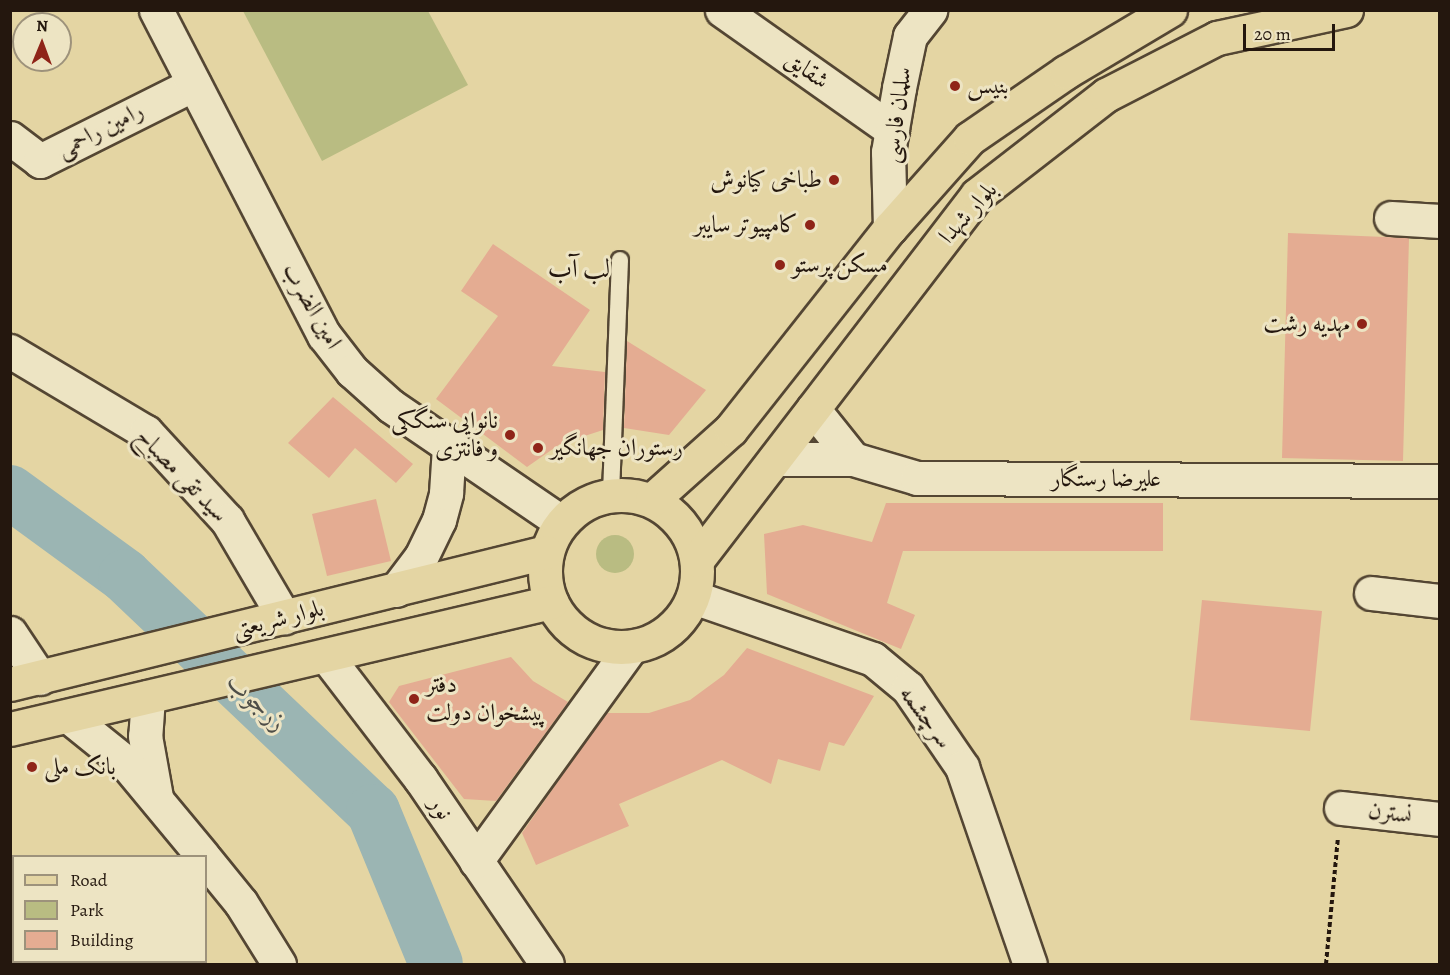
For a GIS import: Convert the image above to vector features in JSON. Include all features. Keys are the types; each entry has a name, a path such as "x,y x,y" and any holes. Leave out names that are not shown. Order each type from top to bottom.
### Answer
{"main road":[{"name":"بلوار شهدا","path":"652,500 731,429 890,228 970,138 1066,72 1170,10"},
{"name":"بلوار شهدا","path":"698,560 977,195 1106,95 1217,38 1346,10"},
{"path":"611,494 652,500 684,528 698,560 693,597 674,627 654,640 631,647 606,646 584,638 564,623 551,603 545,586 546,552 561,522 583,504 611,494"},
{"name":"بلوار شریعتی","path":"25,681 546,552"},
{"name":"بلوار شریعتی","path":"148,698 551,603"},
{"path":"25,681 68,716"},
{"path":"10,729 148,698"}],"street":[{"name":"امین الضرب","path":"156,10 324,335 352,371 391,406 561,522"},
{"name":"شقایق","path":"722,10 892,130"},
{"name":"سلمان فارسی","path":"890,228 892,130 905,23 930,10"},
{"name":"رامین راحمی","path":"10,138 40,161 194,84"},
{"path":"1391,218 1440,221"},
{"name":"سید تقی مصباح","path":"10,351 146,432 227,520 273,620"},
{"path":"813,409 853,459"},
{"path":"396,590 421,557 439,520 446,493 449,446"},
{"name":"علیرضا رستگار","path":"776,459 853,459 917,478 1440,481"},
{"path":"1371,593 1440,601"},
{"name":"سرچشمه","path":"693,597 864,655 908,688 962,767 1030,964"},
{"path":"10,633 25,681"},
{"path":"476,861 631,647"},
{"name":"نور","path":"313,660 420,778 547,964"},
{"path":"10,664 25,681"},
{"path":"148,698 145,736 156,799"},
{"path":"68,716 124,761 202,855"},
{"name":"نسترن","path":"1341,808 1440,819"},
{"path":"207,862 241,903 279,964"}],"lane":[{"path":"611,494 620,260"}],"path":[{"path":"1326,964 1341,808"}],"green space":[{"path":"243,11 428,11 468,85 322,161"},
{"path":"615,535 628,541 634,554 628,567 615,573 602,567 596,554 602,541"}],"building":[{"name":"مهدیه رشت","path":"1288,233 1409,238 1403,461 1282,458"},
{"path":"493,244 590,310 552,366 605,372 603,430 560,444 527,467 436,399 498,316 461,291"},
{"path":"627,341 706,390 669,435 624,428"},
{"path":"333,397 413,464 396,483 355,448 329,478 288,443"},
{"path":"376,499 391,561 327,576 312,514"},
{"path":"886,503 1163,503 1163,551 903,551 887,603 915,615 901,649 767,594 764,534 803,525 872,542"},
{"path":"1202,600 1322,611 1310,731 1190,720"},
{"path":"747,648 874,696 844,746 829,742 820,771 778,759 771,784 722,760 619,804 629,826 536,865 522,833 606,713 649,713 690,700 724,675"},
{"path":"511,657 533,681 568,702 496,801 464,799 389,702 399,686"}],"waterway":[{"name":"زرجوب","path":"10,492 125,576 373,811 436,964"}],"place":[{"name":"بنیس","path":"955,86"},
{"name":"طباخی کیانوش","path":"834,180"},
{"name":"کامپیوتر سایبر","path":"810,225"},
{"name":"مسکن پرستو","path":"780,265"},
{"name":"مهدیه رشت","path":"1362,324"},
{"name":"نانوایی سنگکی و فانتزی","path":"510,435"},
{"name":"رستوران جهانگیر","path":"538,448"},
{"name":"دفتر پیشخوان دولت","path":"414,699"},
{"name":"بانک ملی","path":"32,767"}],"district":[{"name":"لب آب","path":"579,269"}]}
